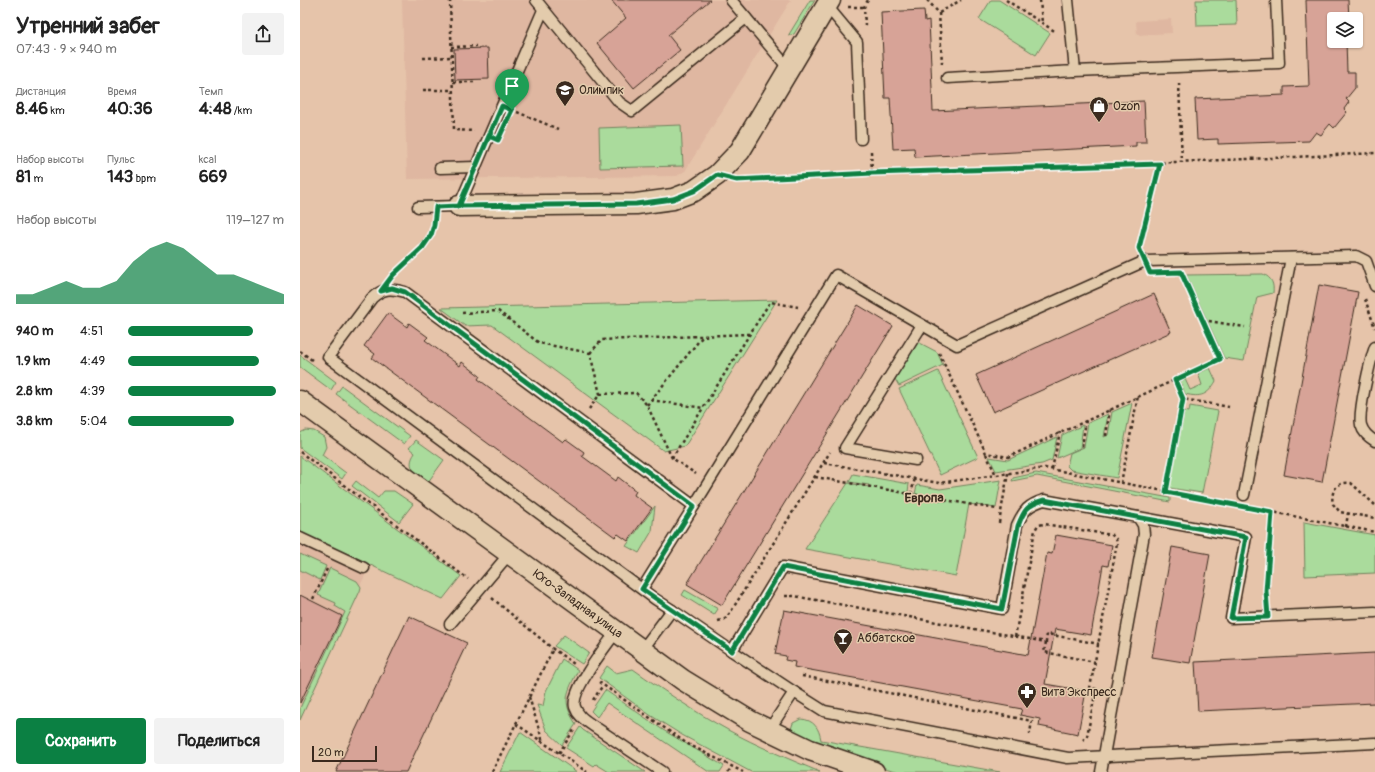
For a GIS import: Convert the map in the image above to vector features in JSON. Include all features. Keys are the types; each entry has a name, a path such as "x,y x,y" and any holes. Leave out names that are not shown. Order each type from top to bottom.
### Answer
{"street":[{"path":"459,206 636,204 673,199 694,191 717,175 740,151 829,3"},
{"name":"Юго-Западная улица","path":"300,401 683,680 750,721 810,750 850,768 874,772"}],"lane":[{"path":"536,0 619,102 632,111 746,18"},
{"path":"731,0 789,69"},
{"path":"1068,0 1075,72"},
{"path":"947,78 1279,63 1276,0"},
{"path":"829,3 857,42 860,140"},
{"path":"418,207 459,206 544,10"},
{"path":"440,168 476,167"},
{"path":"642,589 836,275 957,345 1145,261 1356,256 1366,261 1375,286"},
{"path":"1244,495 1291,258"},
{"path":"694,506 405,292 392,288 381,291 372,298 328,356 642,589 732,651 824,711 1068,758 1375,743"},
{"path":"916,460 845,448 922,325"},
{"path":"1375,347 1361,412 1361,424 1365,434 1375,441"},
{"path":"732,651 783,567 1002,609 1018,526 1023,513 1032,503 1044,500 1246,537 1231,618 1375,612"},
{"path":"1101,772 1144,534 1143,525 1138,517"},
{"path":"300,538 364,568"},
{"path":"450,624 509,554"},
{"path":"642,650 672,610"},
{"path":"616,632 588,674 575,699 575,707 579,715 592,725 662,772"},
{"path":"769,730 794,692"}],"path":[{"path":"450,0 454,130 478,131 489,136"},
{"path":"927,0 939,13 960,0"},
{"path":"1006,0 1058,33"},
{"path":"1013,0 1013,5"},
{"path":"1040,0 1042,23"},
{"path":"451,47 476,46"},
{"path":"423,58 452,57"},
{"path":"1179,81 1182,163"},
{"path":"453,82 476,82"},
{"path":"423,90 453,90"},
{"path":"502,106 558,130"},
{"path":"717,175 737,180 880,173 1160,164 1375,153"},
{"path":"1145,261 1139,248 1160,164"},
{"path":"381,291 393,275 422,248 431,235 436,207"},
{"path":"986,454 1008,457 1220,359 1181,272"},
{"path":"1363,294 1375,328"},
{"path":"672,458 770,302 815,310"},
{"path":"435,315 498,311 540,343 590,353"},
{"path":"1203,320 1245,327"},
{"path":"590,353 602,340 750,334"},
{"path":"647,405 702,336"},
{"path":"943,354 938,352 996,475 1045,468 1236,505"},
{"path":"590,353 600,394"},
{"path":"1166,492 1183,399 1175,380"},
{"path":"600,394 636,393 647,405 672,458 709,482"},
{"path":"580,421 600,394"},
{"path":"1121,482 1138,396"},
{"path":"1183,399 1229,407"},
{"path":"651,400 703,408"},
{"path":"1106,436 1110,409"},
{"path":"1082,447 1086,420"},
{"path":"1052,469 1060,432"},
{"path":"715,621 725,619 730,613 832,450"},
{"path":"300,452 480,588 553,649 686,743 743,772"},
{"path":"815,477 996,510"},
{"path":"912,494 914,478"},
{"path":"1375,505 1351,483 1340,484 1335,487 1333,492 1333,504 1340,512 1375,518"},
{"path":"1251,508 1375,532"},
{"path":"1268,617 1266,591 1272,512"},
{"path":"1346,527 1348,513"},
{"path":"1015,637 1035,530 1038,525 1044,524 1112,536 1116,539 1117,543 1090,688 1096,688 1085,739 1080,741"},
{"path":"313,599 328,568"},
{"path":"779,600 785,596 794,596 1046,642"},
{"path":"711,619 740,637"},
{"path":"1095,662 1044,652 1047,634 1098,644"},
{"path":"492,772 553,649"},
{"path":"797,673 803,677 1032,721 1030,733 1038,734"},
{"path":"529,697 543,742"},
{"path":"516,724 587,772"},
{"path":"728,772 732,767"}],"shaded area":[{"name":"Олимпик","path":"402,0 791,0 685,171 677,176 407,179"},
{"path":"1171,19 1172,33 1137,35 1136,21"},
{"path":"300,472 354,512 334,550 369,567 300,713"}],"green space":[{"path":"810,0 815,0 794,34 788,36"},
{"path":"991,0 999,0 1050,33 1036,55 979,19"},
{"path":"1196,0 1236,0 1237,25 1197,26"},
{"path":"681,125 683,166 600,168 599,128"},
{"path":"1263,274 1272,282 1273,293 1257,297 1244,361 1224,358 1186,275"},
{"path":"777,300 685,446 664,451 492,325 465,326 441,308"},
{"path":"918,342 937,352 943,365 899,386 895,379"},
{"path":"300,355 336,382 331,390 300,367"},
{"path":"1210,368 1216,381 1210,390 1204,394 1195,396 1185,394 1180,381 1185,379 1190,390 1202,385 1198,373"},
{"path":"938,371 978,457 940,475 899,389"},
{"path":"342,386 410,436 404,444 336,394"},
{"path":"1132,403 1117,478 1071,470 1067,466 1070,453 1084,447 1088,423 1108,414 1104,437 1108,435 1112,412"},
{"path":"1190,406 1218,411 1202,493 1169,488 1184,411 1189,412"},
{"path":"1083,425 1080,448 1057,458 1062,435"},
{"path":"306,430 314,431 324,437 326,447 322,455 346,473 342,479 300,448 300,433"},
{"path":"1057,437 1052,460 1042,464 996,471 989,457 1008,460"},
{"path":"416,440 444,460 428,482 413,470 411,462 415,453 409,448"},
{"path":"300,456 461,576 443,599 300,532"},
{"path":"1036,473 1170,498 1170,502 1037,476 1012,481 1013,478"},
{"path":"853,474 909,484 908,492 915,494 917,485 940,489 1001,480 996,508 969,504 956,576 805,549 848,483 869,487 869,485 849,482"},
{"path":"356,481 378,498 384,491 394,491 413,504 399,522 352,486"},
{"path":"655,506 652,531 639,553 626,546"},
{"path":"1304,522 1375,535 1375,573 1305,576"},
{"path":"300,554 326,566 320,580 300,570"},
{"path":"330,568 357,581 361,587 300,720 300,708 345,612 335,606 336,603 318,595"},
{"path":"685,590 718,609 714,615 682,595"},
{"path":"564,635 589,653 582,664 554,646"},
{"path":"562,659 578,670 567,697 568,709 576,724 562,745 546,730 537,705 543,706 546,691"},
{"path":"607,666 616,673 633,669 680,701 728,730 762,747 820,772 751,772 682,735 650,715 599,678"},
{"path":"605,690 663,730 724,766 720,772 709,772 607,703 597,717 591,711"},
{"path":"801,719 809,721 815,725 821,740 1000,772 900,772 877,766 790,732 793,723"},
{"path":"580,727 645,772 609,772 596,764 594,766 566,748"},
{"path":"520,732 577,772 500,772"}],"building":[{"path":"611,0 710,0 668,35 680,50 634,88 597,43 626,18"},
{"path":"1306,0 1348,0 1349,12 1327,12 1327,48 1346,48 1347,72 1355,72 1355,88 1346,99 1349,102 1344,109 1347,112 1334,128 1330,124 1321,135 1316,132 1309,141 1218,144 1218,139 1197,140 1195,99 1284,95 1284,87 1309,86"},
{"path":"924,10 925,21 929,20 933,111 1144,101 1146,142 1136,142 1136,146 915,157 914,148 893,149 890,98 885,98 881,12"},
{"path":"488,48 489,79 455,80 454,49"},
{"path":"1319,285 1358,292 1322,482 1284,475"},
{"path":"1154,294 1171,332 993,412 976,375"},
{"path":"858,305 893,326 722,605 687,584"},
{"path":"388,313 407,327 409,323 428,337 425,340 460,366 462,362 480,376 478,379 563,442 566,439 584,452 582,456 616,481 618,477 636,491 634,495 652,508 628,541 618,534 615,537 372,358 375,354 364,346"},
{"path":"1056,535 1112,545 1108,566 1103,565 1091,635 1055,629 1045,684 1086,691 1078,734 1039,726 1040,719 1020,715 1022,709 794,667 795,662 785,660 786,656 775,654 784,610 1028,655 1047,553 1052,554"},
{"path":"1172,547 1210,554 1190,663 1152,657"},
{"path":"300,595 342,616 300,703"},
{"path":"409,616 467,643 406,772 336,772"},
{"path":"1375,653 1375,703 1198,711 1195,662"}],"place":[{"name":"Олимпик","path":"565,107"},
{"name":"Ozon","path":"1099,123"},
{"name":"Аббатское","path":"843,655"},
{"name":"Вита Экспресс","path":"1027,709"}],"district":[{"name":"Европа","path":"924,497"}],"route":[{"path":"512,110 498,140 489,136 459,206 636,204 673,199 694,191 717,175 737,180 872,173 1160,164 1139,248 1150,273 1181,272 1220,359 1175,380 1183,399 1166,492 1272,512 1266,591 1268,617 1231,618 1246,537 1044,500 1032,503 1023,513 1018,526 1002,609 783,567 732,651 642,589 694,506 405,292 392,288 381,291 393,275 422,248 431,235 436,207 459,206 502,106 512,110"}]}
